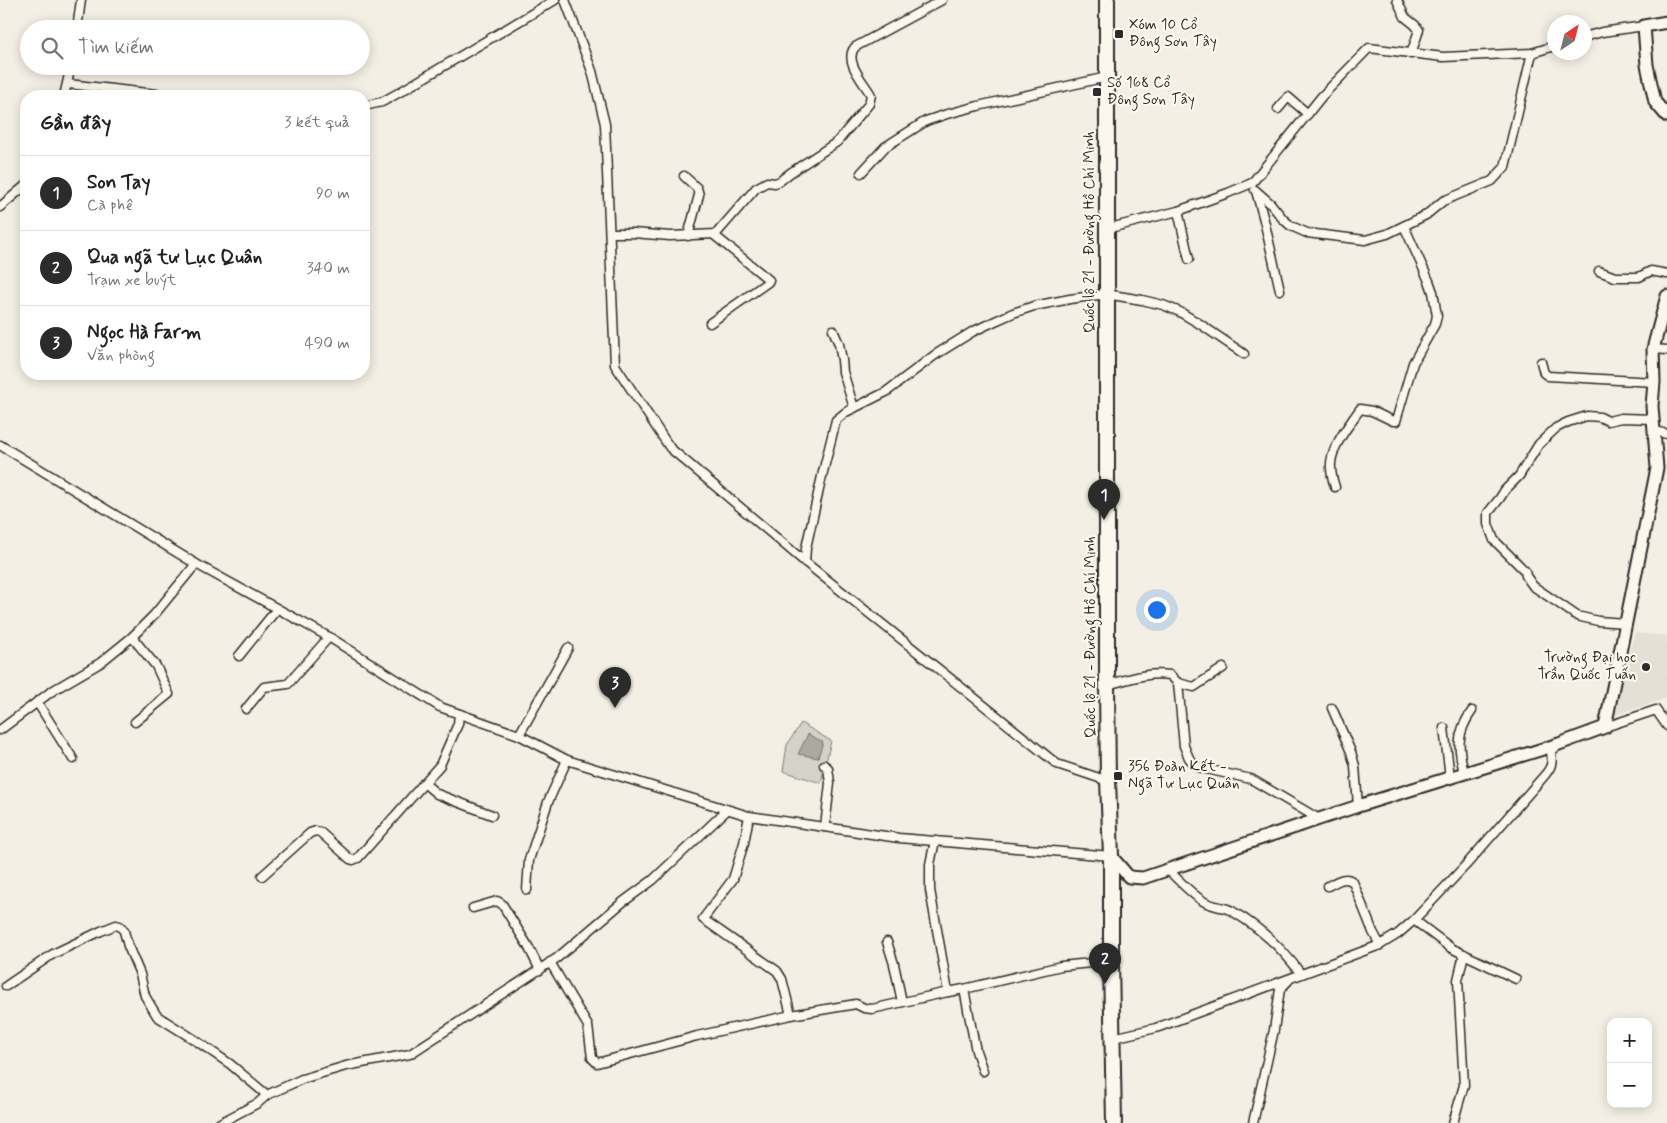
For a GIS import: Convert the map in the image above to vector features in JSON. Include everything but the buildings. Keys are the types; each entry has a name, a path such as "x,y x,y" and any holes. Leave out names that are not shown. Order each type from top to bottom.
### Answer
{"highway":[{"name":"Quốc lộ 21 - Đường Hồ Chí Minh","path":"1107,0 1107,685 1114,1123"}],"street":[{"path":"79,20 82,0"},
{"path":"370,105 382,102 400,92 555,0"},
{"path":"566,0 592,70 606,124 615,365 670,448 805,562 1057,764 1108,781"},
{"path":"610,233 670,236 714,235 724,227 756,188 767,182 775,183 780,181 790,172 837,142 869,104 870,95 857,73 852,59 851,53 855,48 942,0"},
{"path":"1397,0 1405,18 1419,30 1411,54"},
{"path":"1592,35 1667,22"},
{"path":"1644,26 1646,65 1655,102 1667,116"},
{"path":"1106,229 1178,211 1254,186 1322,96 1369,48 1443,57 1532,53 1547,48"},
{"path":"1254,186 1291,226 1307,233 1365,240 1379,238 1426,215 1443,201 1492,181 1505,166 1532,53"},
{"path":"66,90 70,75"},
{"path":"861,172 885,147 926,121 978,106 1107,77"},
{"path":"68,84 121,90"},
{"path":"1278,109 1290,95 1308,114"},
{"path":"684,176 697,188 699,195 688,236"},
{"path":"1254,186 1280,290"},
{"path":"0,207 20,190"},
{"path":"1178,211 1189,259"},
{"path":"1335,488 1331,467 1332,456 1338,443 1360,409 1372,411 1396,421 1413,363 1435,324 1437,316 1433,292 1404,226"},
{"path":"710,323 769,280 714,235"},
{"path":"1599,271 1615,277 1640,277 1651,271 1667,274"},
{"path":"805,562 806,548 836,420 846,412 886,392 936,355 972,332 1006,316 1034,306 1106,294 1142,300 1180,312 1244,354"},
{"path":"1605,727 1656,468 1652,406 1654,349 1667,296"},
{"path":"833,330 854,408"},
{"path":"1654,349 1667,350"},
{"path":"1541,362 1544,372 1548,376 1654,382"},
{"path":"1625,622 1598,621 1577,616 1533,586 1525,571 1494,540 1488,524 1488,513 1505,490 1519,476 1538,444 1556,428 1587,416 1600,417 1608,421 1621,418 1654,419"},
{"path":"1655,432 1667,434"},
{"path":"0,446 196,564 329,637 440,707 519,735 568,760 750,816 899,838 1111,856 1129,877 1143,878 1358,806 1559,744 1656,710 1667,726"},
{"path":"0,730 52,691 100,662 132,637 154,615 196,564"},
{"path":"240,656 278,609"},
{"path":"132,637 156,666 169,694 136,722"},
{"path":"246,709 264,687 288,684 329,637"},
{"path":"519,735 568,648"},
{"path":"1107,685 1152,674 1170,675 1178,683 1194,687 1223,668"},
{"path":"1178,683 1184,746 1188,758 1193,763 1198,767 1251,779 1319,820"},
{"path":"37,702 73,759"},
{"path":"1332,708 1355,766 1358,806"},
{"path":"1464,773 1459,744 1465,721 1472,711"},
{"path":"262,876 310,833 316,830 350,859 357,860 440,765 458,724 459,714"},
{"path":"1444,728 1450,777"},
{"path":"1113,1038 1156,1028 1380,945 1398,934 1414,920 1466,865 1551,768 1551,752 1559,744"},
{"path":"527,890 529,860 548,802 568,760"},
{"path":"824,764 828,768 830,783 825,827"},
{"path":"424,783 437,794 492,815"},
{"path":"220,1123 258,1103 267,1095 302,1079 346,1066 410,1054 540,970 623,902 654,880 727,810"},
{"path":"750,816 733,879 703,919 777,971 782,979 791,1015"},
{"path":"935,841 930,864 930,890 948,992"},
{"path":"1168,870 1199,899 1211,906 1231,910 1264,934 1288,957 1301,974"},
{"path":"1328,886 1345,878 1353,882 1366,917 1380,945"},
{"path":"473,908 498,901 502,904 528,946 540,970"},
{"path":"1414,920 1451,948 1516,979"},
{"path":"6,986 54,954 101,931 116,925 120,926 124,930 128,946 140,974 145,996 156,1016 230,1064 267,1095"},
{"path":"887,942 902,1002"},
{"path":"1453,1123 1464,1086 1458,980 1464,954"},
{"path":"550,962 588,1026 592,1058 598,1063 697,1036 791,1015 856,1004 872,1009 1061,966 1111,961"},
{"path":"1253,1123 1274,1030 1280,989 1291,978"},
{"path":"964,989 974,1044 984,1071"}],"shaded area":[{"name":"Trường Đại học Trần Quốc Tuấn","path":"1635,633 1667,636 1667,698 1609,717"},
{"path":"801,723 831,741 821,783 783,771 787,745"},
{"path":"808,734 823,742 818,758 798,754"}],"place":[{"name":"Xóm 10 Cổ Đông Sơn Tây","path":"1119,34"},
{"name":"Số 168 Cổ Đông Sơn Tây","path":"1097,92"},
{"name":"Son Tay","path":"1104,520"},
{"name":"Trường Đại học Trần Quốc Tuấn","path":"1646,667"},
{"name":"Ngọc Hà Farm","path":"615,708"},
{"name":"356 Đoàn Kết - Ngã Tư Lục Quân","path":"1118,776"},
{"name":"Qua ngã tư Lục Quân","path":"1105,984"}]}
